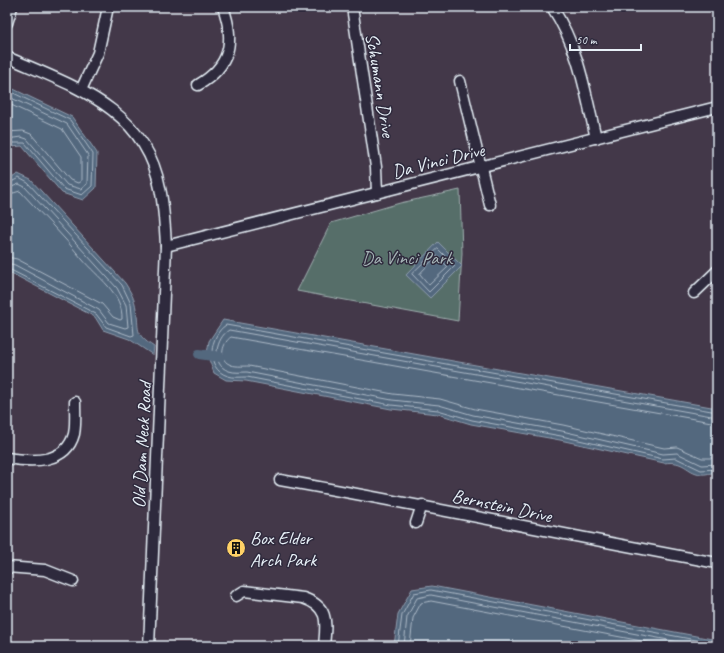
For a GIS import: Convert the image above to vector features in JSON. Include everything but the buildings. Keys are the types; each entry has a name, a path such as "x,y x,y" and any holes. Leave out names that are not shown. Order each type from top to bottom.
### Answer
{"street":[{"path":"7,23 12,7"},
{"path":"81,90 98,53 108,7"},
{"path":"198,85 215,72 226,56 229,48 230,28 223,7"},
{"name":"Schumann Drive","path":"352,7 376,167 377,193"},
{"path":"552,7 564,25 576,54 596,138"},
{"name":"Old Dam Neck Road","path":"7,57 81,90 110,107 120,116 143,143 150,156 160,187 166,246 150,646"},
{"path":"460,81 490,205"},
{"name":"Da Vinci Drive","path":"166,246 717,107"},
{"path":"694,293 717,270"},
{"path":"7,458 37,461 50,458 66,449 74,433 75,402"},
{"name":"Bernstein Drive","path":"280,480 717,563"},
{"path":"416,523 422,506"},
{"path":"7,567 45,570 73,581"},
{"path":"236,596 244,591 303,598 312,601 318,605 325,617 324,646"}],"green space":[{"name":"Da Vinci Park","path":"460,190 462,253 458,321 297,291 331,223 400,203"}],"water":[{"path":"7,86 72,117 97,153 96,188 83,200 62,193 22,146 11,147 7,150"},
{"path":"18,174 31,180 125,283 135,302 140,334 154,347 153,355 129,339 103,330 95,317 7,271 7,181"},
{"path":"438,242 462,266 430,298 406,275"},
{"path":"223,320 717,408 717,473 696,473 677,463 664,463 560,440 471,424 438,414 391,409 246,381 226,380 214,373 207,354 209,341"},
{"path":"432,586 717,640 717,646 394,646 398,614 412,589"}],"waterway":[{"path":"199,354 220,357"}],"place":[{"name":"Box Elder Arch Park","path":"236,548"}]}
